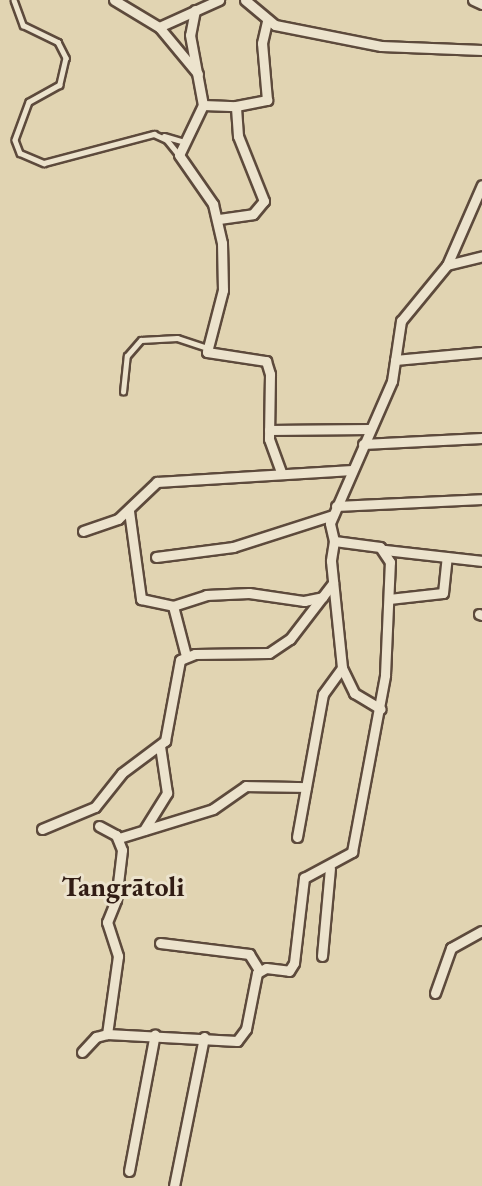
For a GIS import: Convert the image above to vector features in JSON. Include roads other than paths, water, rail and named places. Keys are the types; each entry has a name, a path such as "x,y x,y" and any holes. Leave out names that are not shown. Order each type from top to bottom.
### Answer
{"street":[{"path":"114,0 159,27 200,76"},
{"path":"159,27 219,0"},
{"path":"245,0 267,22 381,46 482,50"},
{"path":"473,0 482,4"},
{"path":"195,10 190,35 200,76 202,105 182,141 179,155 206,192 219,219 223,290 207,348 216,357 266,361 270,374 269,430 274,459 282,474"},
{"path":"202,105 236,106 263,103 269,96 262,43 267,22"},
{"path":"219,219 259,212 264,201 238,136 236,106"},
{"path":"381,709 354,693 342,668 333,583 334,541 329,531 335,510 392,381 401,321 447,265 482,185"},
{"path":"447,265 482,256"},
{"path":"395,360 482,352"},
{"path":"269,430 370,429"},
{"path":"363,444 482,438"},
{"path":"83,531 108,525 129,511 141,493 157,482 352,470"},
{"path":"156,557 234,547 335,510 482,499"},
{"path":"129,511 141,599 173,606 206,595 249,593 304,601 323,597"},
{"path":"334,541 385,550 482,561"},
{"path":"259,969 292,968 304,878 330,868 354,846 381,709 389,599 385,550"},
{"path":"389,599 443,593 447,557"},
{"path":"42,829 95,807 122,773 160,746 169,734 177,666 186,656 269,653 290,639 333,583"},
{"path":"173,606 186,656"},
{"path":"297,837 323,694 342,668"},
{"path":"144,830 166,793 160,746"},
{"path":"119,838 213,809 246,786 306,787"},
{"path":"99,826 119,838 122,850 116,900 107,922 118,956 107,1034"},
{"path":"322,956 330,868"},
{"path":"435,993 451,948 482,931"},
{"path":"82,1052 88,1043 107,1034 155,1034 237,1041 243,1036 259,969 249,954 160,943"},
{"path":"129,1171 155,1034"},
{"path":"174,1185 204,1037"}],"lane":[{"path":"14,0 23,25 58,42 66,58 60,85 28,102 15,141 20,153 45,163 146,135 182,141"},
{"path":"162,136 179,155"},
{"path":"123,392 127,356 141,340 177,338 207,348"}],"district":[{"name":"Tangrātoli","path":"123,886"}]}
